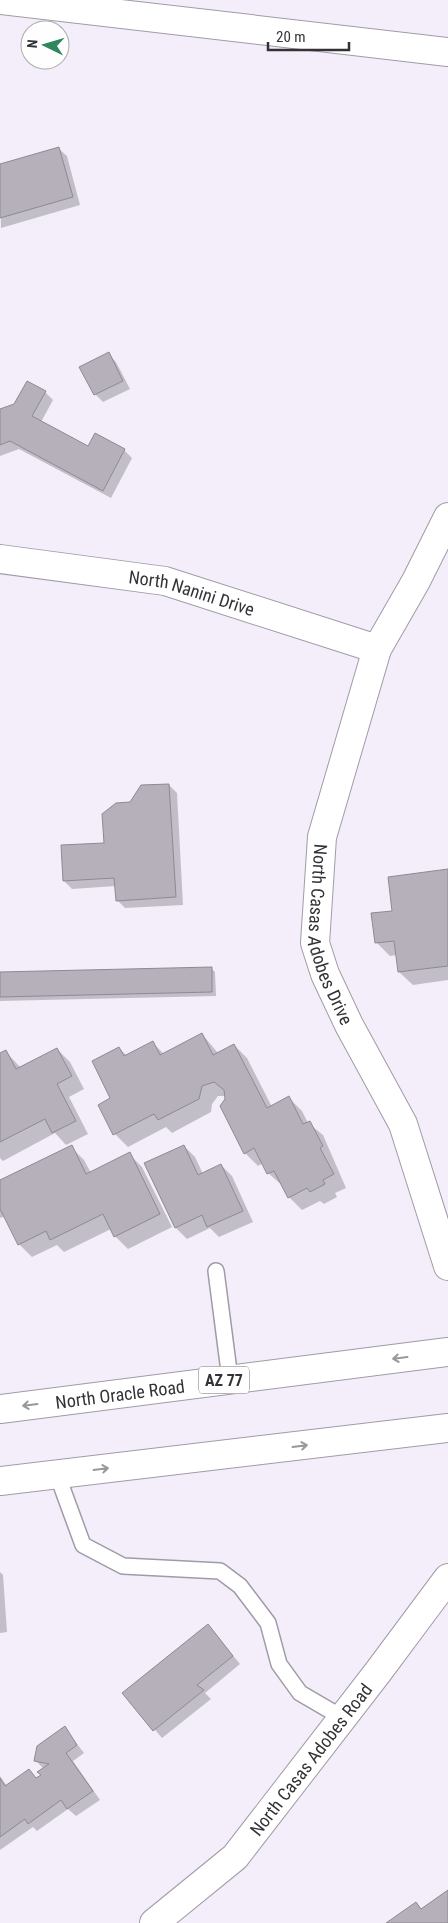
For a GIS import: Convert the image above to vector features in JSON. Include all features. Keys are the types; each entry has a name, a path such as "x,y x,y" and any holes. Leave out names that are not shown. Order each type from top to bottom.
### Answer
{"main road":[{"path":"0,0 448,52"},
{"name":"North Casas Adobes Drive","path":"448,516 416,581 377,649 322,837 315,943 325,974 348,1025 402,1124 448,1266"},
{"name":"North Nanini Drive","path":"0,559 165,582 377,649"},
{"name":"North Oracle Road","path":"0,1408 448,1352"},
{"path":"0,1481 448,1428"},
{"name":"North Casas Adobes Road","path":"154,1923 235,1857 448,1578"}],"lane":[{"path":"216,1271 230,1380"},
{"path":"57,1474 83,1545 123,1566 220,1571 240,1586 268,1624 279,1664 300,1693 343,1718"}],"building":[{"path":"59,147 73,197 0,218 0,164"},
{"path":"109,352 123,381 94,395 79,367"},
{"path":"27,381 46,391 32,416 88,446 95,433 125,449 103,491 10,441 0,445 0,409 14,404"},
{"path":"169,784 176,897 116,901 114,878 63,881 61,845 104,843 102,814 116,803 130,802 141,785"},
{"path":"448,869 448,966 398,972 394,941 375,943 371,913 392,911 388,877"},
{"path":"212,967 212,992 0,997 0,972"},
{"path":"202,1033 213,1055 234,1044 267,1108 289,1096 303,1124 310,1121 323,1146 320,1148 334,1174 323,1180 325,1184 310,1192 307,1188 288,1198 274,1171 267,1174 254,1148 244,1154 220,1106 225,1099 224,1090 214,1082 202,1086 199,1099 158,1120 154,1114 113,1135 98,1105 110,1098 92,1061 119,1047 124,1056 153,1041 160,1055"},
{"path":"57,1048 72,1076 57,1084 76,1121 52,1133 45,1119 0,1142 0,1053 6,1050 16,1069"},
{"path":"72,1145 86,1174 130,1152 160,1214 114,1237 103,1214 50,1240 46,1231 18,1245 0,1209 0,1180"},
{"path":"184,1145 198,1175 221,1164 243,1211 207,1227 202,1215 175,1228 144,1163"},
{"path":"208,1624 233,1656 197,1685 204,1690 153,1731 122,1693"},
{"path":"65,1726 77,1745 66,1753 93,1791 67,1809 61,1800 28,1824 25,1819 0,1837 0,1778 5,1786 29,1769 36,1778 41,1775 37,1772 49,1764 34,1761 37,1746"},
{"path":"448,1890 448,1923 386,1923 416,1902 421,1909"}]}
